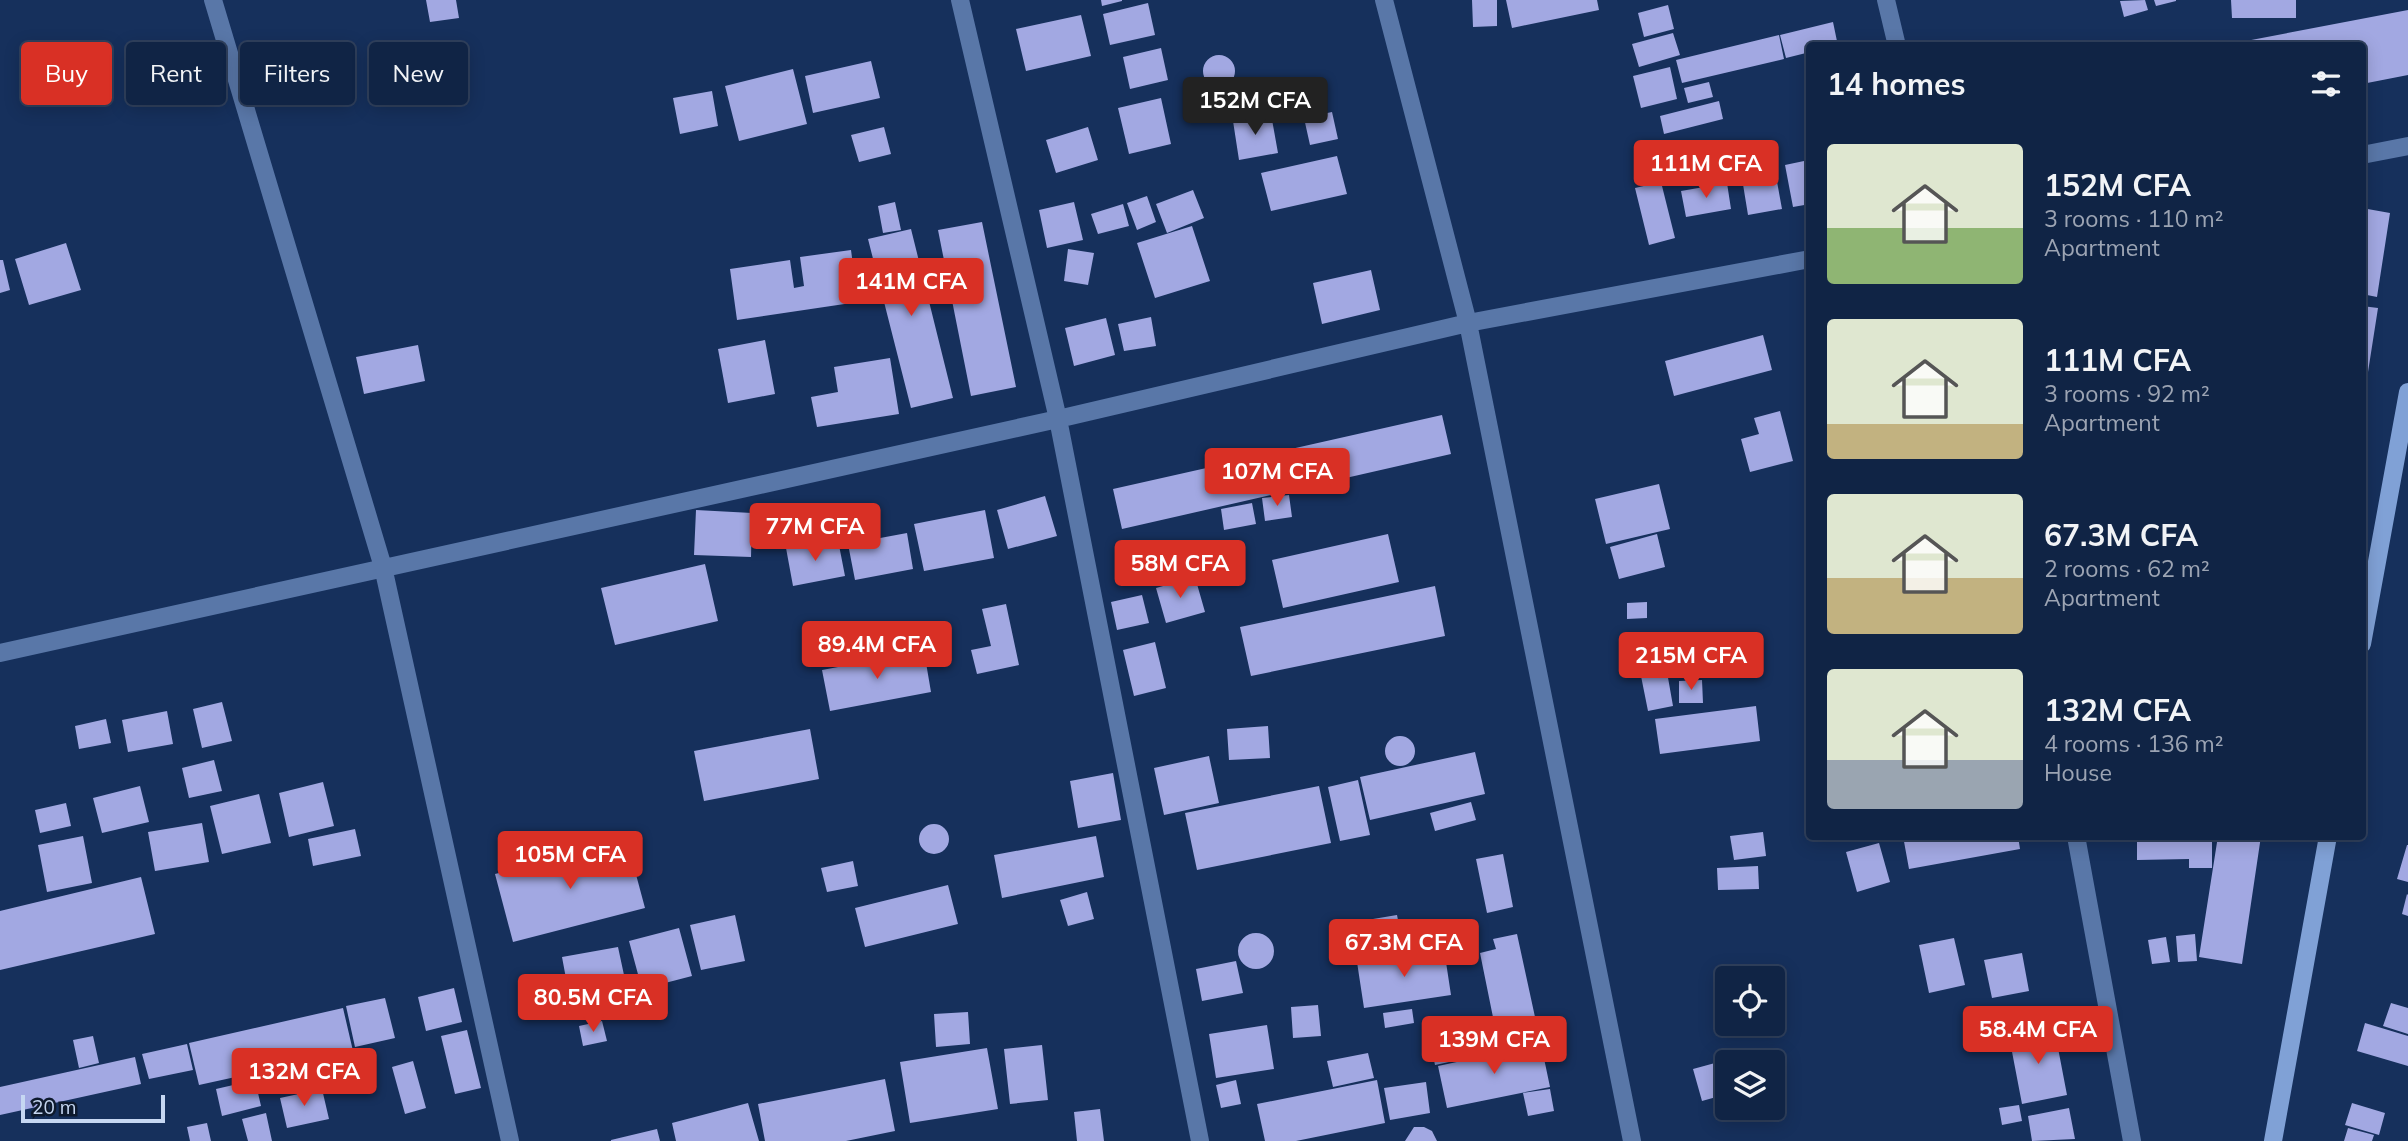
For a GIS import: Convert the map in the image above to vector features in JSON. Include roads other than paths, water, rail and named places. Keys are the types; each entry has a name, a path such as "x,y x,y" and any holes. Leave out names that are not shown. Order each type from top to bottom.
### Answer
{"main road":[{"path":"2366,623 2408,392"},
{"path":"2273,1141 2327,840"}],"street":[{"path":"214,0 383,566 510,1141"},
{"path":"960,0 1058,419 1200,1141"},
{"path":"1384,0 1468,323 1632,1141"},
{"path":"1886,0 1896,42"},
{"path":"2366,154 2408,146"},
{"path":"0,653 383,566 1058,419 1468,323 1806,260"},
{"path":"2077,840 2132,1141"}]}
